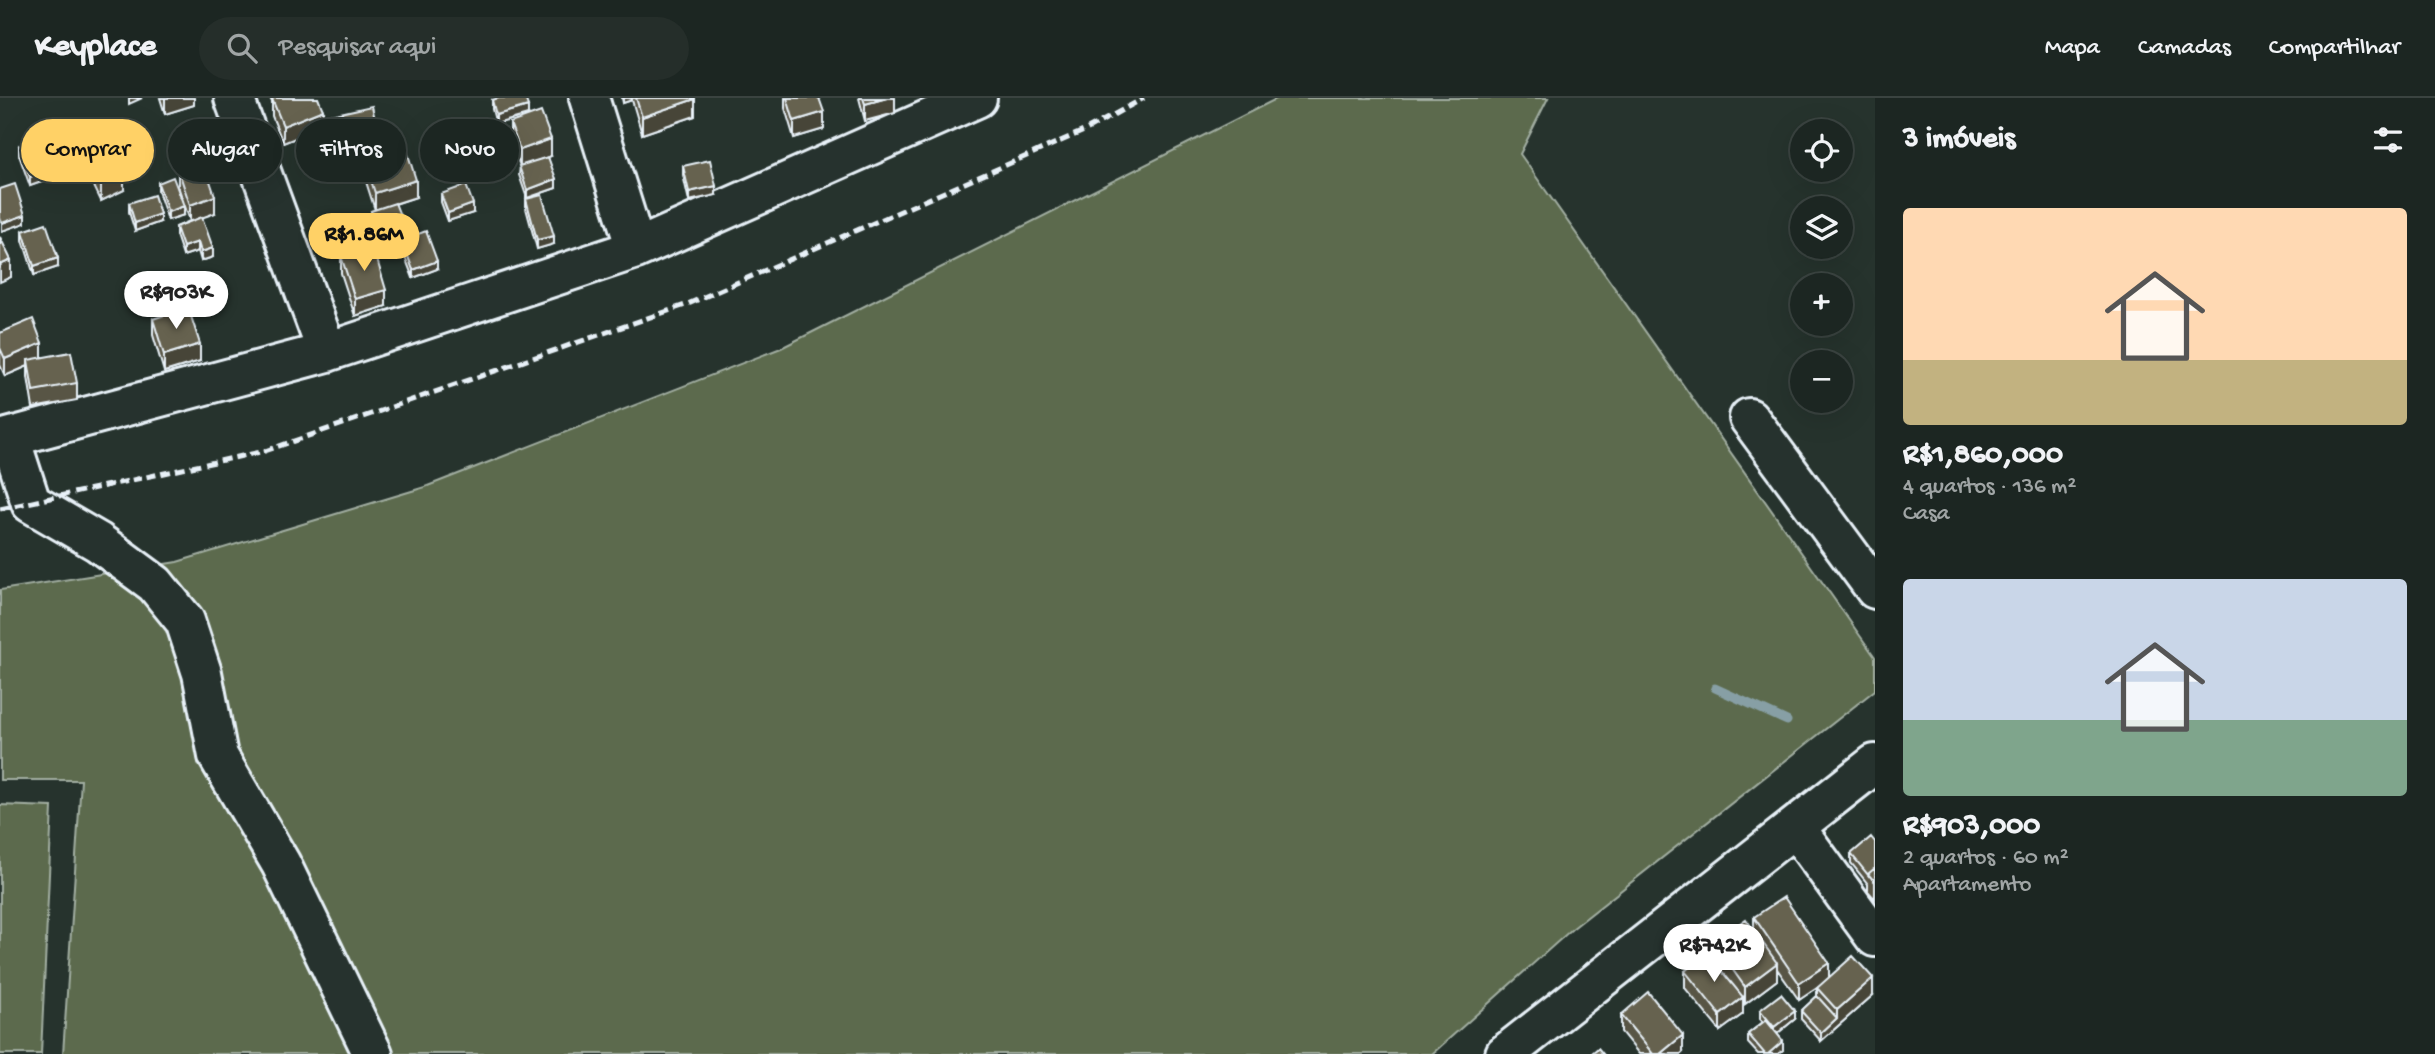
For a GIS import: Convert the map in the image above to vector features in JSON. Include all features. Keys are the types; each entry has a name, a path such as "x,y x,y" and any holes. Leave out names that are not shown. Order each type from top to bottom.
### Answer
{"street":[{"path":"234,98 327,352"},
{"path":"589,98 636,249"},
{"path":"373,1054 281,864 218,756 202,673 186,621 155,584 98,542 31,503 5,439 327,352 636,249 960,102"},
{"path":"1749,418 1875,589"},
{"path":"1505,1054 1875,764"},
{"path":"1795,827 1875,937"}],"green space":[{"path":"1278,98 1548,98 1520,154 1875,657 1875,690 1572,929 1432,1054 63,1054 81,780 0,780 0,590 177,562 425,487 781,348"},
{"path":"0,805 52,807 41,1054 0,1054"}],"building":[{"path":"318,98 323,110 283,126 272,99"},
{"path":"525,98 528,106 496,115 492,100"},
{"path":"636,98 695,98 695,99 642,117"},
{"path":"787,98 819,98 824,112 794,121"},
{"path":"863,98 887,98 865,104"},
{"path":"372,106 375,119 332,119 331,115"},
{"path":"541,112 551,139 520,150 519,120"},
{"path":"406,148 416,180 375,193 372,182 406,182"},
{"path":"548,157 556,179 527,190 519,166"},
{"path":"710,160 716,186 689,192 683,166"},
{"path":"168,179 168,182 175,182 184,206 168,212 158,183"},
{"path":"182,182 210,182 215,196 190,205"},
{"path":"15,184 25,215 2,223 0,189"},
{"path":"466,185 473,204 448,213 441,194"},
{"path":"154,195 160,214 135,223 129,203"},
{"path":"542,195 554,236 537,240 526,199"},
{"path":"395,203 403,223 378,232 371,211"},
{"path":"202,217 213,248 201,252 198,242 183,247 176,227"},
{"path":"46,223 58,258 34,266 23,231"},
{"path":"426,231 437,261 413,270 402,240"},
{"path":"0,237 11,260 0,265"},
{"path":"373,246 386,290 355,299 341,256"},
{"path":"188,307 200,344 164,355 153,319"},
{"path":"33,319 42,343 5,359 0,348 0,333"},
{"path":"71,352 77,383 33,391 28,360"},
{"path":"1871,837 1875,842 1875,868 1868,875 1851,854"},
{"path":"1875,868 1875,882 1868,874"},
{"path":"1784,897 1829,963 1799,983 1754,917"},
{"path":"1746,919 1777,963 1745,987 1713,942"},
{"path":"1707,953 1743,997 1720,1015 1685,971"},
{"path":"1853,956 1873,978 1837,1010 1817,988"},
{"path":"1648,992 1683,1035 1660,1054 1653,1054 1621,1015"},
{"path":"1781,994 1795,1011 1774,1027 1760,1010"},
{"path":"1817,996 1837,1018 1821,1033 1801,1011"},
{"path":"1766,1020 1783,1041 1768,1054 1765,1054 1748,1034"},
{"path":"1598,1048 1603,1054 1591,1054"}],"waterway":[{"path":"1715,688 1787,721"}],"railway":[{"path":"0,509 265,451 688,304 1086,130 1144,98"}]}
